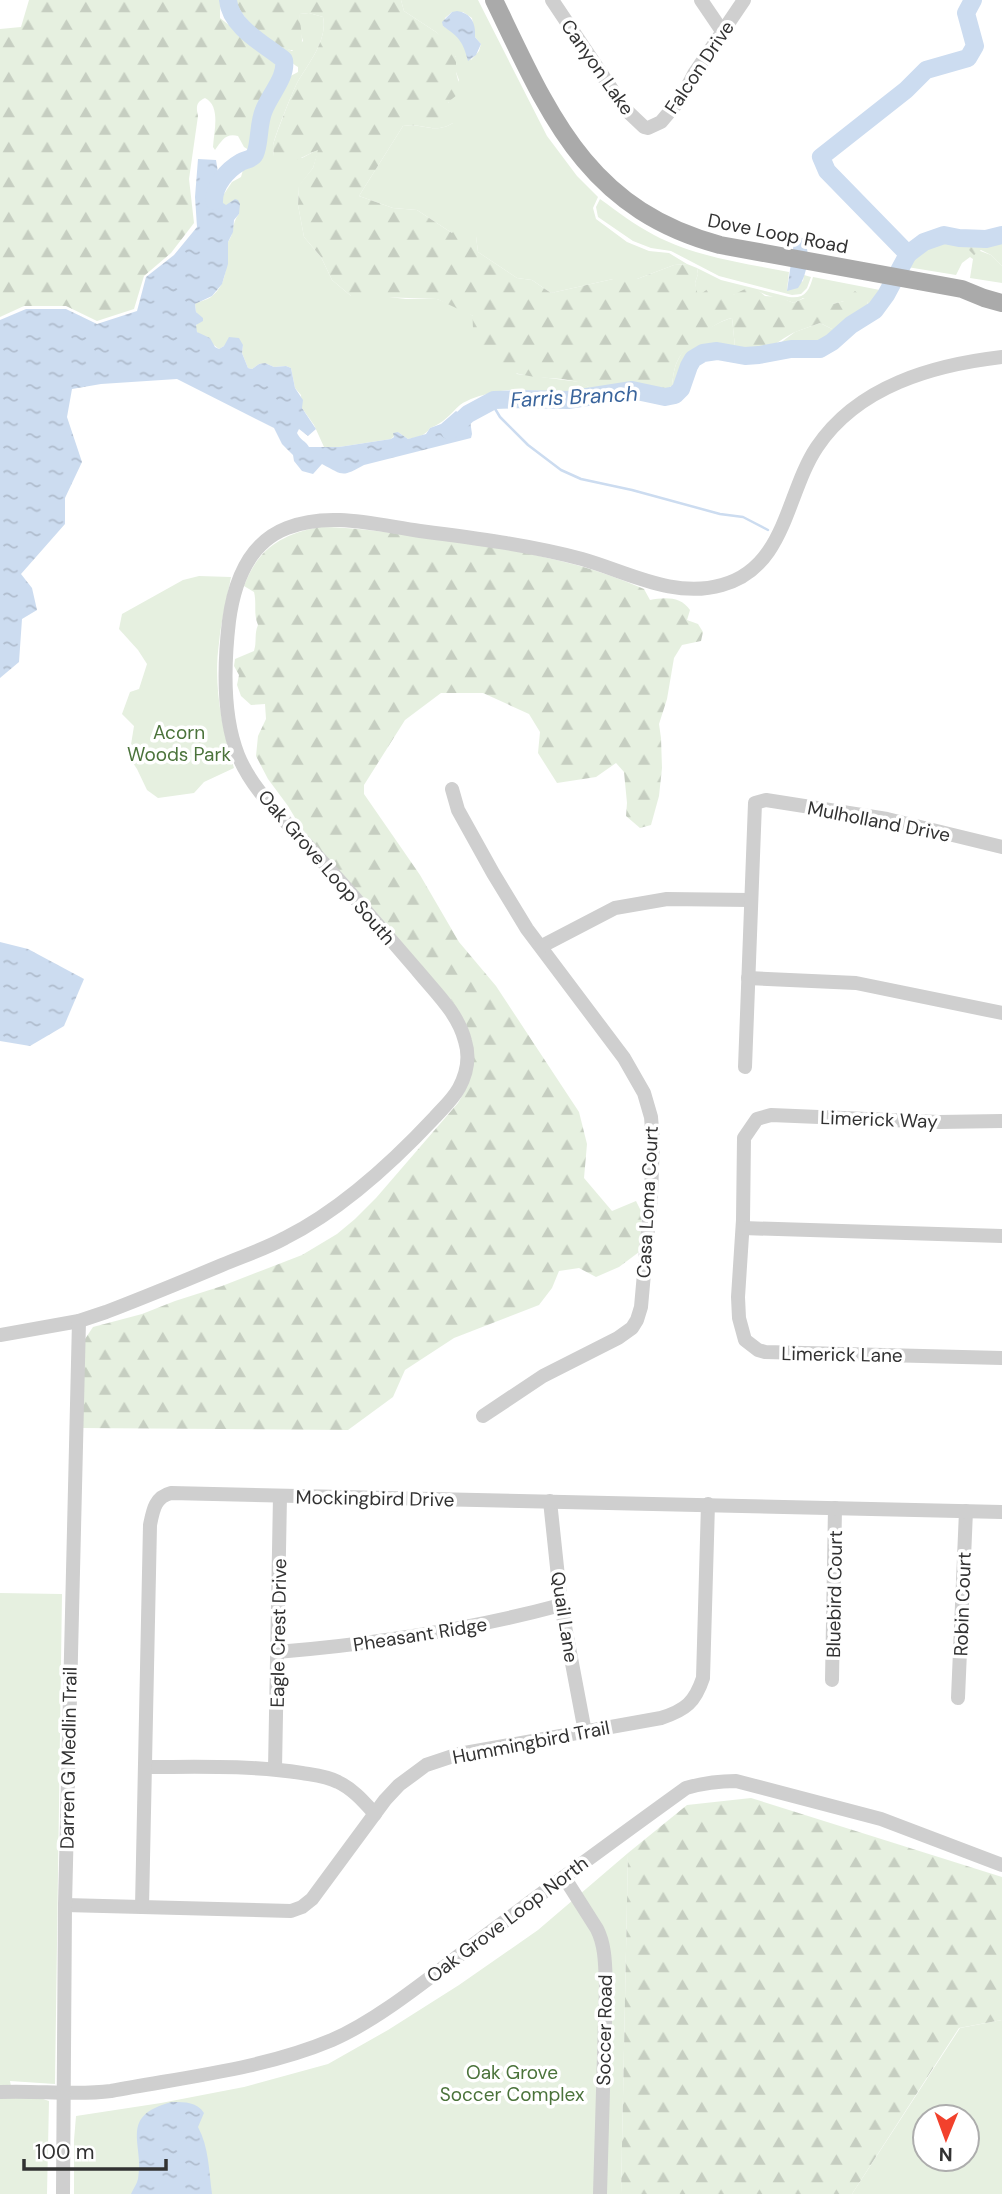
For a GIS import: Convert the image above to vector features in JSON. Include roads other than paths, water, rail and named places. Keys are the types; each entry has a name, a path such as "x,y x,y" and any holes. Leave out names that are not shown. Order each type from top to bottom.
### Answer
{"main road":[{"name":"Dove Loop Road","path":"494,0 556,124 576,152 611,189 650,217 720,245 962,289 1002,303"},
{"name":"Dove Loop Road","path":"962,289 982,287 1002,290"}],"street":[{"name":"Canyon Lake","path":"552,0 625,109 639,124 648,128"},
{"path":"701,0 722,31"},
{"name":"Falcon Drive","path":"648,128 657,125 673,109 744,0"},
{"name":"Oak Grove Loop South","path":"0,1335 79,1321 128,1304 305,1227 359,1189 398,1155 456,1094 466,1072 468,1061 465,1039 453,1014 349,891 270,805 250,779 239,758 228,705 226,648 230,610 239,576 259,546 272,534 288,527 306,522 343,520 547,551 657,584 686,589 707,589 725,585 751,571 764,558 783,526 802,475 818,445 853,409 910,376 965,362 1002,357"},
{"name":"Casa Loma Court","path":"452,789 458,810 527,929 624,1058 644,1093 651,1116 653,1140 642,1307 637,1320 632,1328 618,1338 543,1376 483,1416"},
{"name":"Mulholland Drive","path":"750,900 755,803 765,800 887,818 1002,847"},
{"path":"542,946 615,908 667,899 750,900 745,1067"},
{"path":"748,978 856,983 1002,1013"},
{"name":"Limerick Way","path":"757,1119 771,1115 939,1122 1002,1121"},
{"name":"Limerick Lane","path":"757,1119 744,1138 738,1318 745,1340 765,1352 1002,1358"},
{"path":"743,1228 1002,1236"},
{"name":"Darren G Medlin Trail","path":"63,2194 65,1905 79,1321"},
{"name":"Mockingbird Drive","path":"142,1907 150,1525 157,1500 162,1495 171,1493 1002,1512"},
{"name":"Eagle Crest Drive","path":"275,1769 280,1496"},
{"name":"Quail Lane","path":"550,1501 561,1605 585,1732"},
{"name":"Hummingbird Trail","path":"65,1905 291,1911 312,1899 375,1814 400,1785 426,1765 443,1759 672,1714 685,1707 698,1694 703,1678 708,1504"},
{"name":"Bluebird Court","path":"832,1680 835,1508"},
{"name":"Robin Court","path":"958,1698 966,1511"},
{"name":"Pheasant Ridge","path":"277,1652 352,1646 442,1632 501,1621 561,1605"},
{"path":"146,1767 240,1767 328,1777 357,1795 375,1814"},
{"name":"Oak Grove Loop North","path":"0,2092 33,2090 89,2094 111,2091 283,2058 333,2040 352,2031 414,1989 686,1788 717,1781 736,1781 881,1819 1002,1865"},
{"name":"Soccer Road","path":"564,1877 602,1938 605,1955 607,1987 600,2194"}],"water":[{"path":"457,11 472,20 475,37 481,44 476,55 468,61 460,41 442,22 452,12"},
{"path":"198,159 216,160 223,203 226,205 235,199 240,204 228,242 228,264 222,284 212,296 195,304 196,312 203,318 203,321 196,325 197,332 210,338 219,349 229,337 239,338 248,368 265,363 274,367 291,368 295,388 303,400 302,408 316,429 308,436 299,429 297,433 309,447 339,447 391,439 394,437 393,433 398,432 408,439 426,434 430,428 441,424 456,411 470,420 471,438 364,465 343,474 322,464 313,474 302,471 274,428 177,379 101,384 72,389 67,417 82,462 65,498 65,524 21,574 32,588 37,610 22,619 19,662 0,678 0,320 26,309 66,309 97,324 137,311 146,277 174,255 197,227 195,197"},
{"path":"795,235 804,239 807,264 798,288 787,291"},
{"path":"0,942 28,949 84,979 64,1026 30,1046 0,1041"},
{"path":"172,2102 194,2105 204,2113 198,2127 206,2151 212,2194 131,2194 138,2179 139,2123 144,2115 155,2108"}],"waterway":[{"path":"214,201 216,189 226,174 255,154 262,115 281,79 284,66 284,60 259,42 235,19 228,0"},
{"name":"Farris Branch","path":"450,431 468,414 494,400 568,400 632,390 665,397 675,395 681,389 693,359 703,353 717,351 745,356 791,349 820,349 875,310 908,254 827,171 821,157 906,90 926,70 968,58 975,46 966,13 973,0"},
{"path":"908,254 924,242 944,235 986,239 1002,235"},
{"path":"491,402 500,417 528,445 561,470 581,479 720,514 743,517 768,530"}],"park label":[{"name":"Acorn Woods Park","path":"179,743"},
{"name":"Oak Grove Soccer Complex","path":"512,2083"}]}
